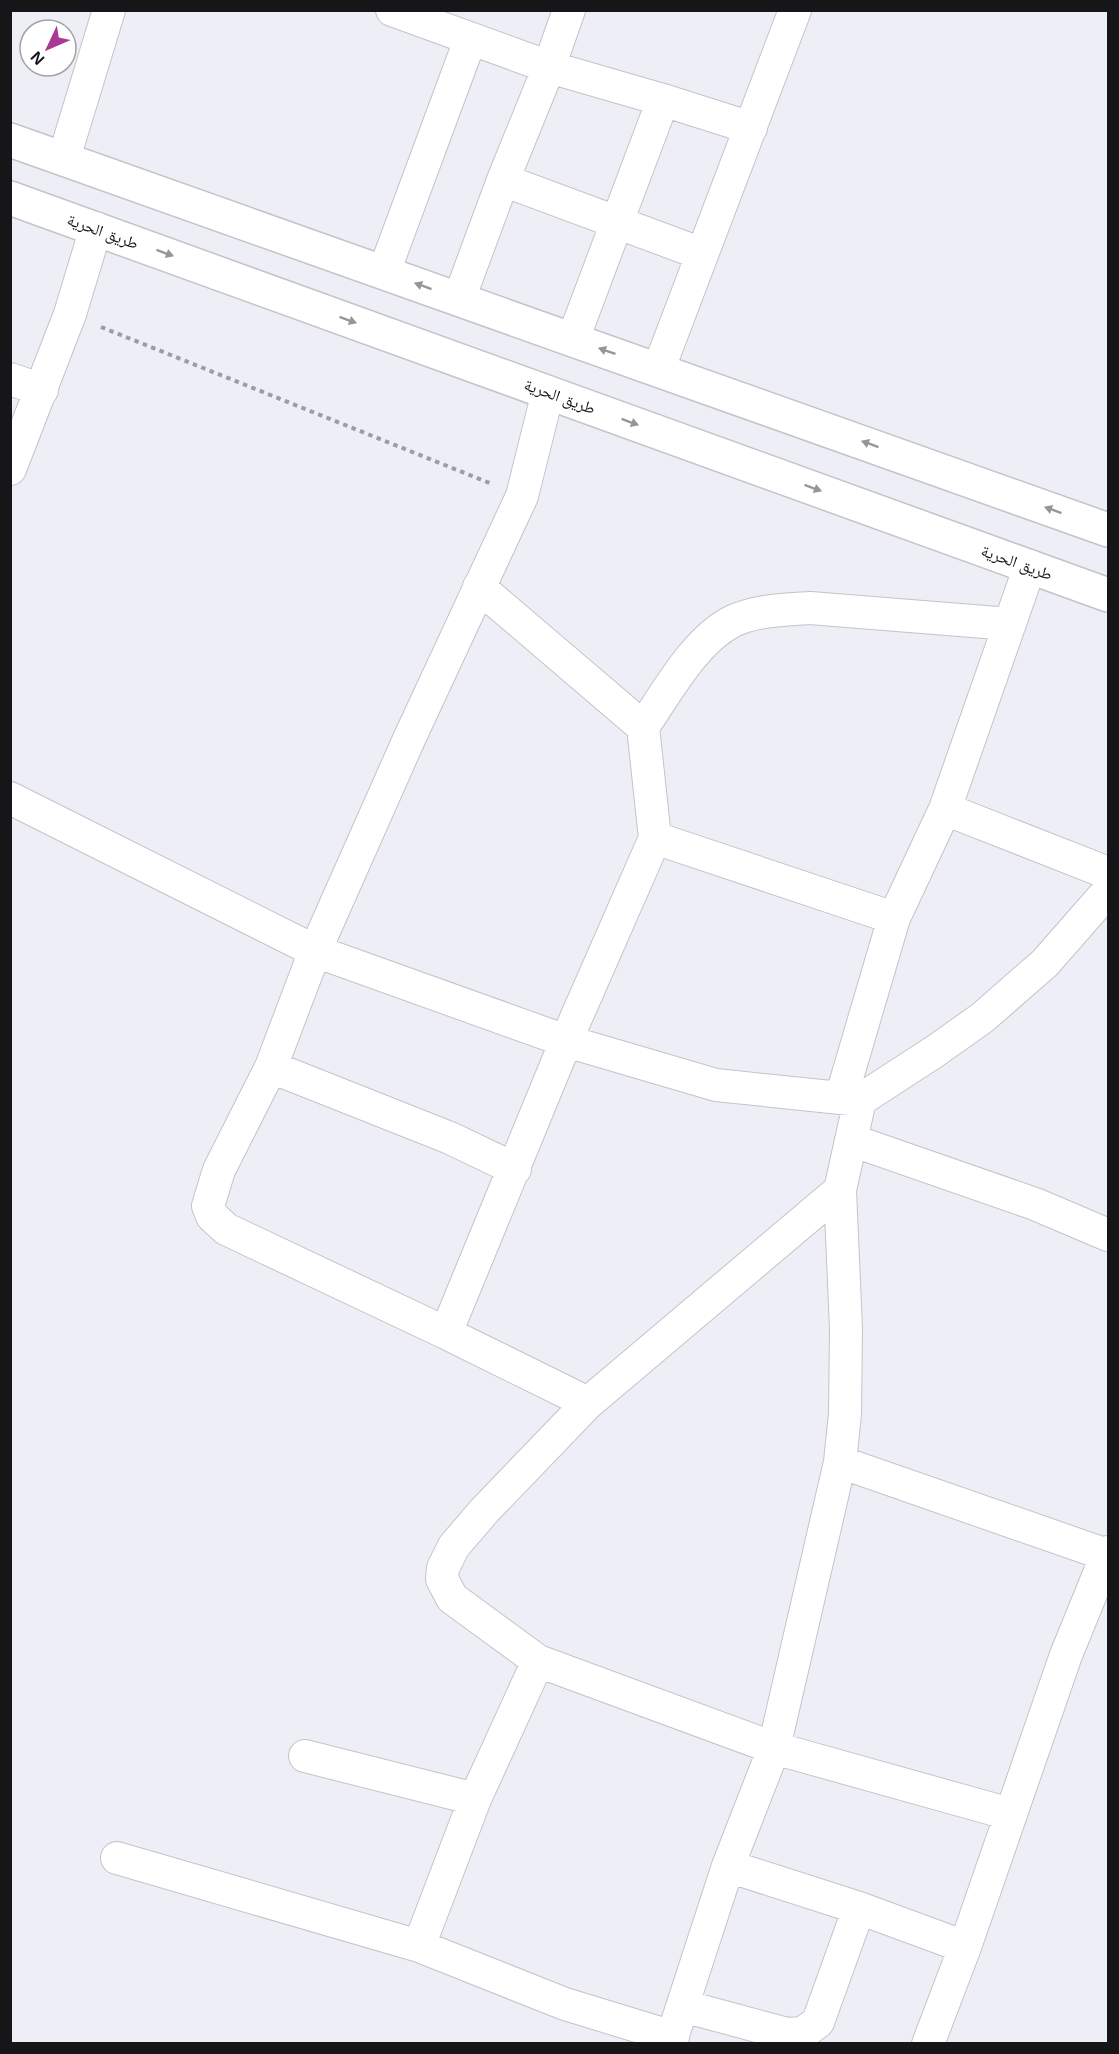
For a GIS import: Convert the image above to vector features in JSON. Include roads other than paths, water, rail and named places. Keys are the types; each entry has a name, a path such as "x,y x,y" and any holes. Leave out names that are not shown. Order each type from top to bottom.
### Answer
{"main road":[{"path":"10,140 1108,530"},
{"name":"طريق الحرية","path":"10,198 1108,595"}],"street":[{"path":"64,158 109,10"},
{"path":"392,10 549,67 752,128"},
{"path":"459,299 569,10"},
{"path":"659,369 795,10"},
{"path":"384,272 470,39"},
{"path":"573,339 663,100"},
{"path":"503,180 702,254"},
{"path":"10,469 70,314 96,228"},
{"path":"10,379 42,390"},
{"path":"548,392 522,496 315,951 271,1067 219,1170 208,1206 212,1216 226,1229 588,1403"},
{"path":"117,1858 418,1946 565,2004 672,2040 728,1866 774,1748 840,1462 845,1413 846,1329 840,1190 851,1140 850,1099 894,918 945,809 1030,566"},
{"path":"479,587 644,727"},
{"path":"446,1333 566,1041 656,838 644,727 689,661 715,631 734,621 759,613 810,608 1010,624"},
{"path":"10,798 315,951 566,1041 716,1084 850,1099 934,1052 982,1018 1044,963 1108,891"},
{"path":"945,809 1108,873"},
{"path":"656,838 894,918"},
{"path":"271,1067 450,1138 515,1169"},
{"path":"851,1140 1035,1204 1108,1235"},
{"path":"840,1190 588,1403 485,1510 454,1546 443,1568 441,1579 452,1598 537,1661 774,1748 1010,1814"},
{"path":"840,1462 1108,1553 1066,1656 965,1947 928,2043"},
{"path":"418,1946 475,1799 537,1661"},
{"path":"305,1756 475,1799"},
{"path":"728,1866 859,1908 965,1947"},
{"path":"683,2007 780,2033 803,2034 818,2022 859,1908"}]}
